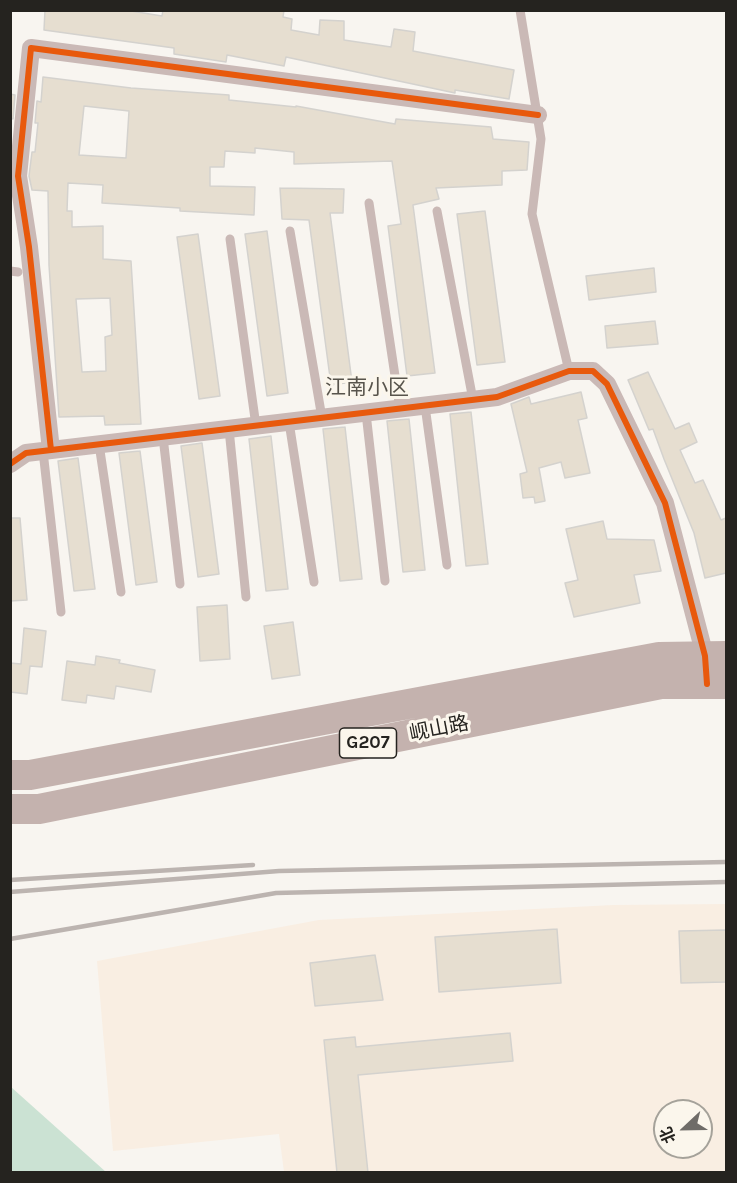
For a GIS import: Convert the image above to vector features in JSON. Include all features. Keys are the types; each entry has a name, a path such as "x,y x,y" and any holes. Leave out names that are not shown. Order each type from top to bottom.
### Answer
{"highway":[{"name":"岘山路","path":"10,776 41,773 659,657 716,670"},
{"name":"岘山路","path":"10,810 39,809 661,684 716,670"}],"street":[{"path":"47,451 28,247 18,176 31,48 538,115"},
{"path":"10,464 26,453 497,397 569,370 593,370 607,384 665,503 716,670"}],"lane":[{"path":"520,10 542,139 532,214 569,370"},
{"path":"369,203 400,409"},
{"path":"437,211 473,400"},
{"path":"290,231 322,418"},
{"path":"230,239 256,426"},
{"path":"424,406 447,565"},
{"path":"366,413 385,581"},
{"path":"289,422 314,582"},
{"path":"229,429 246,597"},
{"path":"163,437 180,584"},
{"path":"99,444 121,592"},
{"path":"47,451 61,612"}],"shaded area":[{"path":"726,904 726,1172 284,1172 279,1134 113,1151 97,961 319,920 613,905"}],"green space":[{"path":"11,1087 106,1172 11,1172"}],"building":[{"path":"45,10 125,10 162,16 163,10 284,10 283,17 292,19 291,30 319,35 320,20 344,21 344,40 391,47 394,29 415,32 413,51 514,70 509,99 455,90 455,93 286,57 284,66 227,55 226,62 174,54 174,48 44,30"},
{"path":"43,77 131,88 229,95 229,100 296,106 395,124 396,119 491,127 493,139 529,142 527,170 502,171 502,185 436,188 439,199 413,205 435,373 407,376 388,226 401,224 392,161 294,164 294,152 255,148 255,153 225,151 224,167 210,167 210,186 255,187 254,215 180,211 180,208 102,203 103,185 68,183 67,211 72,211 72,227 103,226 103,259 131,261 141,424 105,425 104,416 59,417 49,265 48,191 32,190 29,176 32,152 35,152 38,123 35,123 37,101 41,102","holes":["84,106 129,111 126,158 79,155","110,298 112,335 105,337 106,371 82,372 76,299"]},
{"path":"10,94 15,95 13,119 10,118"},
{"path":"280,188 344,189 343,213 330,213 352,382 331,385 309,220 282,219"},
{"path":"485,211 505,362 477,365 457,214"},
{"path":"267,231 288,393 267,396 245,234"},
{"path":"198,234 220,396 199,399 177,237"},
{"path":"654,268 656,292 589,300 586,276"},
{"path":"655,321 658,344 607,348 605,326"},
{"path":"648,372 675,429 689,423 697,442 680,450 695,483 703,480 721,520 726,518 726,573 705,578 694,533 653,429 649,430 628,380"},
{"path":"581,392 587,418 578,420 590,473 565,478 561,462 539,468 545,501 535,503 534,497 523,498 520,474 527,472 511,404 529,397 531,404"},
{"path":"471,412 488,564 466,566 450,414"},
{"path":"409,419 425,570 403,572 387,421"},
{"path":"345,427 362,579 340,581 323,429"},
{"path":"271,436 288,589 266,591 249,439"},
{"path":"202,443 219,574 198,577 181,446"},
{"path":"140,451 157,582 136,585 119,453"},
{"path":"78,458 95,589 74,591 58,461"},
{"path":"10,518 20,518 27,600 10,601"},
{"path":"603,521 607,539 654,540 661,571 634,575 640,603 574,617 565,583 578,580 566,529"},
{"path":"227,605 230,659 200,661 197,607"},
{"path":"293,622 300,675 272,679 264,626"},
{"path":"24,628 46,631 42,667 30,666 27,694 10,692 10,663 21,664"},
{"path":"96,656 155,670 151,692 116,686 114,699 87,695 86,703 62,700 67,661 95,665"},
{"path":"557,929 561,983 439,992 435,937"},
{"path":"726,930 726,982 681,983 679,931"},
{"path":"375,955 383,1000 315,1006 310,963"},
{"path":"510,1033 513,1061 358,1075 368,1173 337,1173 324,1040 355,1037 356,1047"}],"railway":[{"path":"10,892 279,871 726,862"},
{"path":"10,880 253,865"},
{"path":"10,939 276,893 726,882"}],"cycle path":[{"path":"51,450 29,247 18,176 31,48 538,115"},
{"path":"10,464 26,453 497,397 569,371 593,371 607,384 665,503 705,656 707,684"}],"district":[{"name":"江南小区","path":"367,388"}]}
